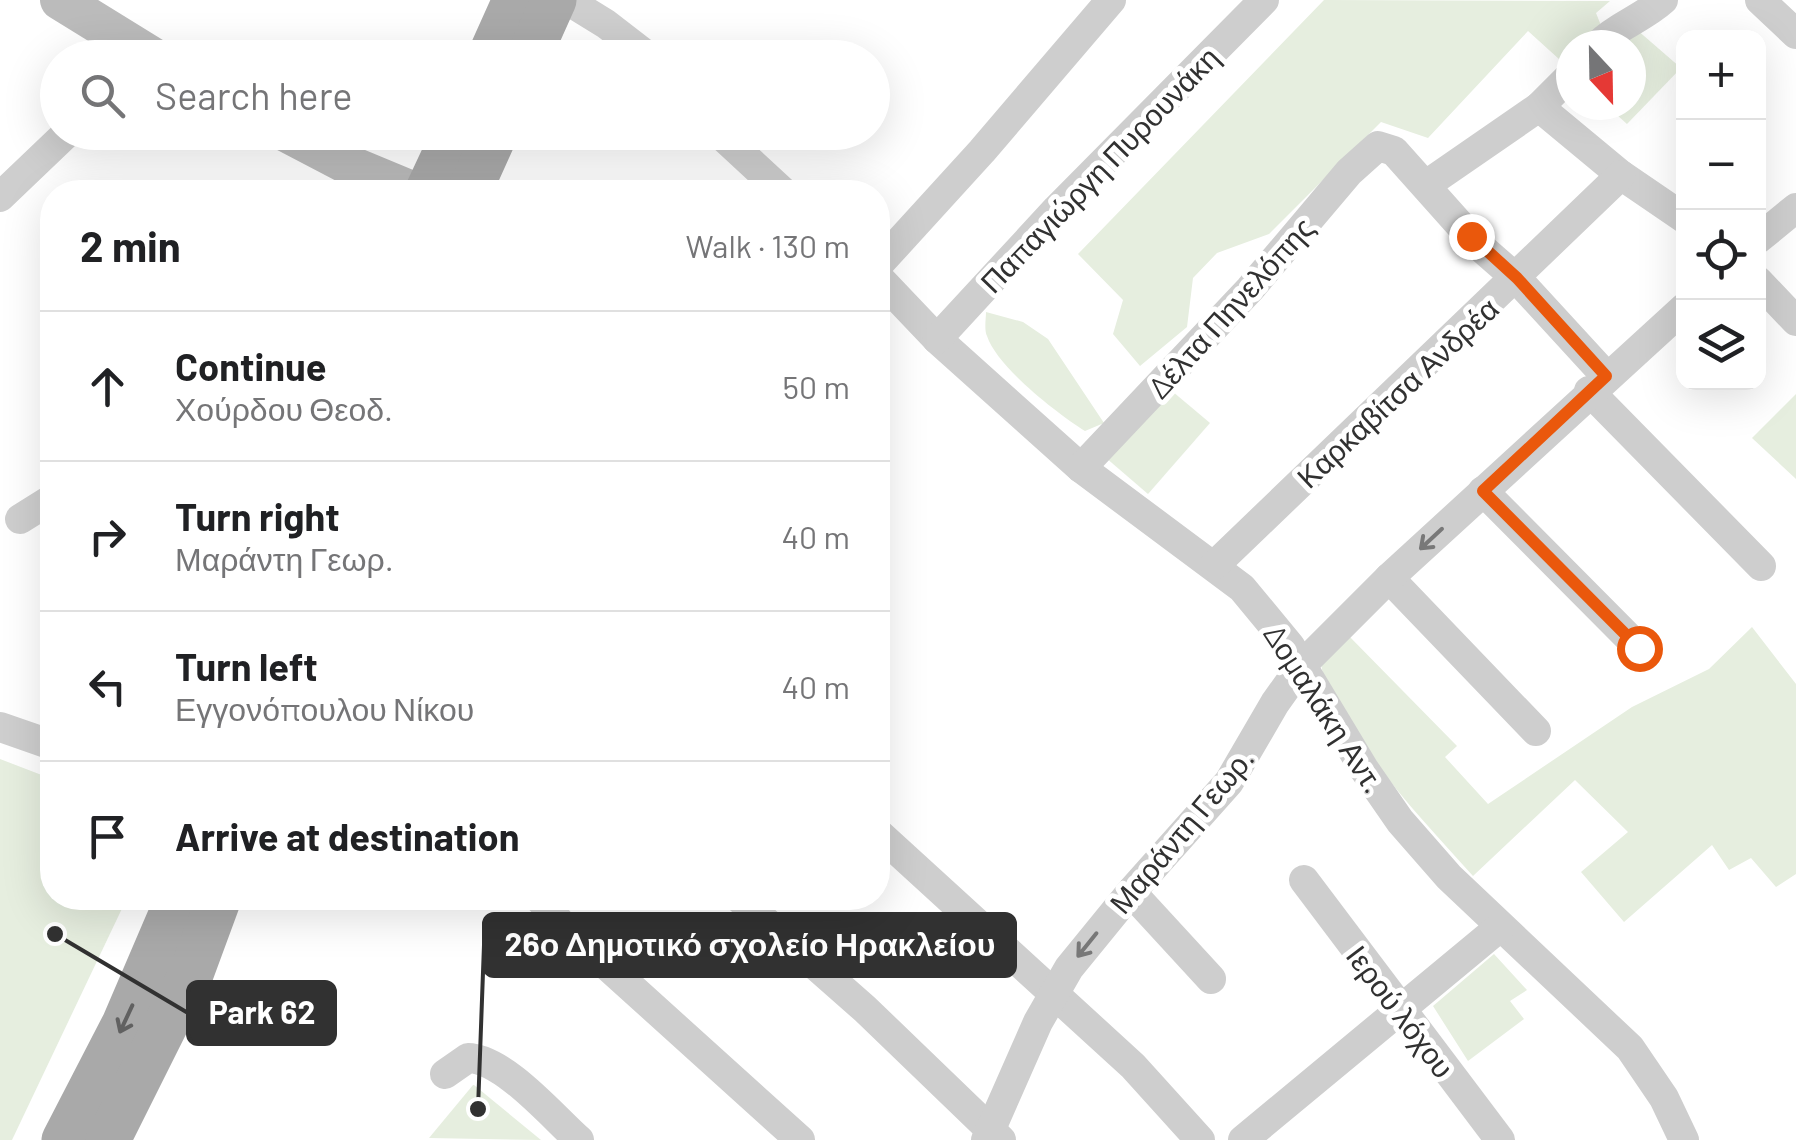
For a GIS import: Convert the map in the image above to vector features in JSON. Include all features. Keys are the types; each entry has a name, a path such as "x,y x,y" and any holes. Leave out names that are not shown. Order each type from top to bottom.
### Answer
{"main road":[{"path":"496,40 515,0"},
{"path":"536,40 554,0"},
{"path":"432,180 446,150"},
{"path":"475,180 488,150"},
{"path":"64,1140 124,1024 173,910"},
{"path":"108,1140 192,974 215,910"}],"street":[{"path":"60,0 124,40"},
{"path":"567,0 627,40"},
{"path":"890,252 1111,0"},
{"name":"Παπαγιώργη Πυρουνάκη","path":"937,339 1058,209 1264,0"},
{"path":"1614,30 1641,18 1663,0"},
{"path":"1760,0 1796,34"},
{"path":"1556,90 1539,107 1426,184 1477,244 1517,278 1598,384 1761,566"},
{"path":"1539,107 1621,175 1676,213"},
{"name":"Δέλτα Πηνελόπης","path":"1081,468 1250,288 1349,172 1378,146 1394,151 1426,184"},
{"path":"0,198 49,150"},
{"path":"316,150 386,180"},
{"path":"735,150 768,180"},
{"name":"Καρκαβίτσα Ανδρέα","path":"1215,565 1621,175"},
{"path":"1766,233 1796,208"},
{"path":"1766,289 1796,321"},
{"name":"Δομαλάκη Αντ.","path":"890,290 937,339 1081,468 1215,565 1262,610 1302,665 1390,808 1448,877 1630,1048 1664,1098 1684,1140"},
{"name":"Μαράντη Γεωρ.","path":"993,1136 1052,995 1078,956 1131,892 1229,782 1302,665 1389,578 1676,315"},
{"path":"1483,491 1639,648"},
{"path":"20,519 40,506"},
{"path":"1389,578 1536,732"},
{"path":"0,727 40,741"},
{"path":"890,844 1133,1066 1200,1140"},
{"name":"Ιερού λόχου","path":"1304,880 1500,1140"},
{"path":"1131,892 1211,979"},
{"path":"549,910 800,1140"},
{"path":"753,910 865,1009 993,1136"},
{"path":"1243,1140 1500,927"},
{"path":"445,1074 468,1058 486,1062 509,1077 579,1140"}],"green space":[{"path":"1324,0 1610,1 1596,13 1600,30 1556,30 1556,56 1528,31 1428,138 1381,122 1269,234 1217,253 1193,278 1187,327 1140,366 1113,334 1123,300 1078,254"},
{"path":"1646,38 1676,64 1676,73 1646,104"},
{"path":"986,312 1023,322 1048,339 1104,423 1085,431 1030,389 993,348 986,333"},
{"path":"1166,386 1210,423 1148,494 1105,457"},
{"path":"1796,394 1796,479 1752,438"},
{"path":"1752,627 1796,684 1796,874 1776,887 1751,858 1729,870 1712,845 1624,922 1581,872 1628,832 1575,780 1473,876 1375,762 1331,693 1321,664 1347,634 1457,746 1445,757 1488,804 1632,707 1709,669"},
{"path":"0,759 40,774 40,910 121,910 12,1140 0,1140"},
{"path":"1494,954 1527,990 1510,1001 1524,1019 1468,1061 1433,1006"},
{"path":"474,1085 541,1140 429,1138"}],"place":[{"name":"Park 62","path":"55,934"},
{"name":"26ο Δημοτικό σχολείο Ηρακλείου","path":"478,1109"}],"route":[{"path":"1471,236 1517,278 1606,376 1483,491 1639,648"}]}
